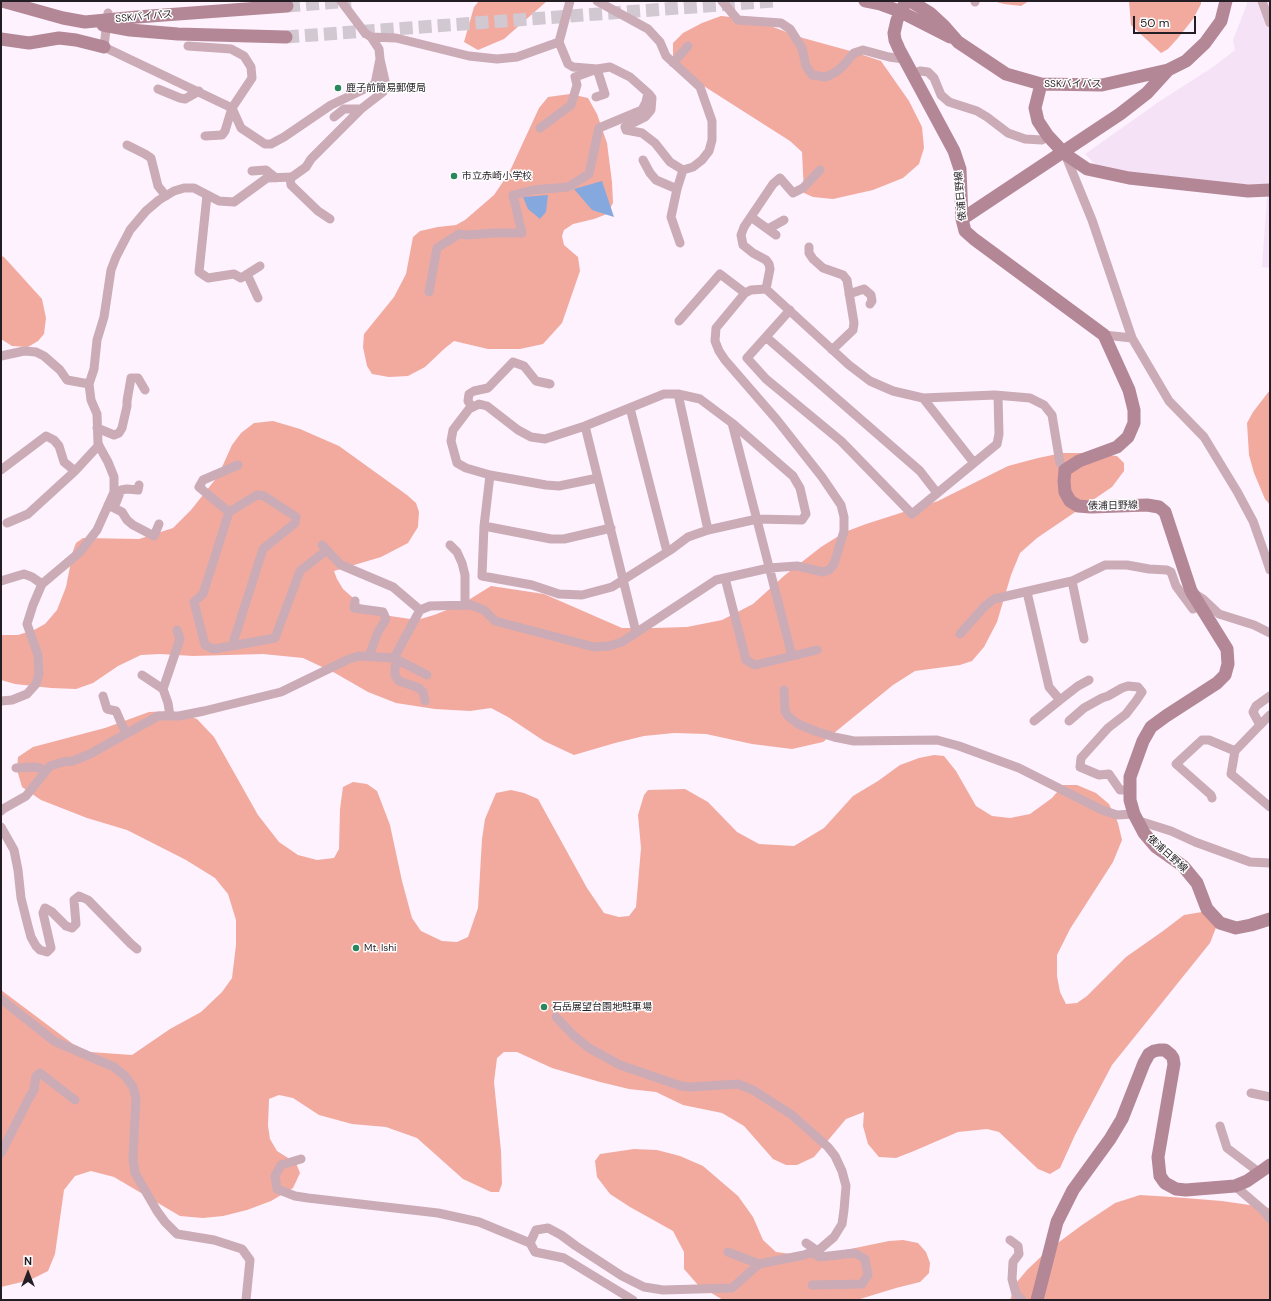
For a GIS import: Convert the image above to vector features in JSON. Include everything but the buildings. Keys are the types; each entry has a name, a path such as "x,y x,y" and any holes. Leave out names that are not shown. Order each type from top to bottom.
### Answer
{"street":[{"name":"SSKバイパス","path":"2,1 63,18 85,22 287,6"},
{"path":"111,507 114,492 114,477 98,444 97,414 92,400 89,384 94,369 97,340 104,317 111,270 116,256 130,230 146,211 174,191 184,188 194,188 219,201 234,202 267,178 292,177 306,167 311,159 361,109 383,92 385,81 379,49 371,37 340,1"},
{"path":"570,1 559,42 568,64 573,67 610,67 630,77 652,98 652,110 645,117 625,127 626,130 642,134 655,143 670,162 683,170 693,167 702,160 709,151 712,140 712,121 700,87 666,56 660,42 648,29 597,1"},
{"path":"722,1 738,20 781,23 790,29 802,48 806,66 812,75 826,77 836,72 854,53 863,50 889,57 904,59"},
{"path":"865,1 880,4 899,11 958,42"},
{"name":"俵浦日野線","path":"906,1 897,20 894,33 895,40 954,151 960,170 962,219 965,231 1104,334 1129,390 1134,410 1134,423 1128,437 1117,448 1079,461 1065,470 1065,492 1070,501 1078,506 1147,505 1158,507 1164,512 1191,591 1227,649 1228,664 1225,675 1217,683 1151,727 1142,741 1130,777 1130,800 1135,817 1144,833 1156,847 1183,866 1197,883 1207,910 1220,923 1236,928 1270,919"},
{"name":"SSKバイパス","path":"910,1 930,13 958,42 1006,74 1040,84 1102,85 1168,70 1186,61 1205,43 1221,21 1226,1"},
{"path":"1262,1 1270,23"},
{"path":"105,46 108,13"},
{"path":"85,22 130,30 178,34 286,37"},
{"path":"371,37 396,38 469,56 497,59 517,57 542,50 559,42"},
{"path":"1,39 29,43 59,38 105,46 232,108 241,128 265,144 271,144 284,137 331,106 375,84 380,59"},
{"path":"188,46 230,48 244,56 251,67 252,78 232,108 225,131 222,135 205,136"},
{"path":"673,63 688,46"},
{"path":"596,97 609,92 597,68"},
{"path":"540,128 571,106 577,85 575,77 597,68"},
{"path":"962,219 1120,114 1147,93 1168,70"},
{"path":"913,75 920,71 928,72 934,78 941,95 949,102 977,111 987,116 1008,133 1025,139 1042,140 1048,136"},
{"path":"1040,84 1035,108 1038,121 1048,136 1066,154 1087,169 1129,178 1248,191 1270,190"},
{"path":"158,89 185,99 199,92"},
{"path":"429,292 437,248 459,234 522,233 513,195 533,190 568,187 589,174 599,128 642,110 648,93"},
{"path":"334,117 344,109 361,109"},
{"path":"127,145 151,158 158,186 166,196"},
{"path":"1066,154 1092,220 1132,338 1169,401 1204,437 1238,493 1253,521 1270,570"},
{"path":"642,160 656,180 677,189"},
{"path":"252,171 266,170 276,178"},
{"path":"680,243 671,217 683,170"},
{"path":"766,289 770,269 769,264 766,260 753,253 743,245 741,235 773,184 780,178 792,193 803,188 809,175 820,170"},
{"path":"290,177 291,185 318,211 330,219"},
{"path":"207,196 199,272 208,278 234,274 241,278 260,266"},
{"path":"751,217 776,235"},
{"path":"768,229 784,220"},
{"path":"809,247 809,253 818,264 823,268 843,275 847,280 849,294 848,312 854,323 853,330 832,350"},
{"path":"247,274 258,298"},
{"path":"679,320 720,274 744,294"},
{"path":"425,701 423,692 419,688 399,681 395,675 395,668 396,658 420,610 430,606 471,605 484,610 495,621 594,647 609,646 622,642 716,580 769,568 797,566 823,572 829,570 834,564 844,531 844,518 841,505 822,477 777,420 725,360 715,341 716,328 744,294 752,290 766,289 832,350 870,381 893,390 923,398 998,396 1030,398 1044,405 1052,415 1060,463 1065,470"},
{"path":"849,294 864,289 871,295 872,302 870,304"},
{"path":"790,310 747,358 766,379 841,441 912,514 997,444 999,434 998,396"},
{"path":"1104,334 1132,338"},
{"path":"766,338 920,471 937,493"},
{"path":"1,356 24,351 36,352 44,356 60,370 67,380 89,384"},
{"path":"472,407 468,401 469,394 474,391 488,388 513,362 524,366 536,381 550,384"},
{"path":"97,428 114,435 119,433 122,428 127,406 126,401 132,378 138,378 146,390"},
{"path":"490,475 484,526 482,576 532,585 559,594 582,595 612,587 688,537 708,530 757,519 802,520 806,514 800,488 793,476 732,423 700,399 678,394 664,394 585,426 545,439 531,437 518,430 487,406 479,404 469,409 453,430 451,441 457,463 466,468 490,475 559,486 598,478"},
{"path":"678,394 708,530"},
{"path":"923,398 974,463"},
{"path":"630,408 667,552"},
{"path":"732,423 792,656"},
{"path":"585,426 636,632"},
{"path":"1,470 46,436 54,440 59,446 64,462 75,471"},
{"path":"7,523 28,514 75,471 99,445"},
{"path":"228,512 199,487 203,480 233,464"},
{"path":"1,701 12,700 27,694 36,684 39,674 38,655 27,624 42,584 80,552 97,530 122,490 127,488 138,490 139,485"},
{"path":"232,646 263,549 295,523 296,517 264,496 257,495 228,512 203,594 194,602 205,645 213,649 232,646 275,638 300,571 324,547 341,565 393,587 420,610"},
{"path":"111,507 122,512 126,520 133,525 154,536 159,524"},
{"path":"484,526 551,539 564,540 610,528"},
{"path":"450,545 457,552 465,575 465,605"},
{"path":"960,634 985,606 994,599 1072,581 1105,565 1127,565 1149,569 1167,570 1172,572 1176,586 1194,609 1201,606"},
{"path":"1,581 24,574 32,577 42,584"},
{"path":"725,578 746,660 755,665 817,650"},
{"path":"1072,581 1084,639"},
{"path":"1191,591 1203,599 1219,614 1254,625 1270,633"},
{"path":"1027,592 1049,687 1060,700"},
{"path":"354,609 383,612 386,619 378,632 369,656"},
{"path":"163,689 180,639 177,630"},
{"path":"1,811 26,796 50,766 73,761 90,754 158,716 179,716 281,692 349,659 359,656 396,658 427,675"},
{"path":"142,675 163,689 168,703 170,716"},
{"path":"1034,721 1078,686 1089,680"},
{"path":"1069,721 1084,708 1122,688 1128,686 1138,687 1142,692 1136,701 1126,714 1108,728 1081,758 1080,767 1099,775 1109,774 1120,790 1130,790"},
{"path":"784,690 785,711 789,717 798,724 815,731 854,742 937,740 959,746 1019,768 1102,810 1117,815 1135,817 1195,842 1250,862 1270,863"},
{"path":"103,696 107,709 116,711 126,734"},
{"path":"1260,725 1253,712 1256,706 1270,696"},
{"path":"1270,715 1235,751 1231,774 1270,807"},
{"path":"1212,798 1211,795 1176,764 1202,740 1209,740 1235,751"},
{"path":"16,768 33,767 40,768 45,772"},
{"path":"1,827 14,850 21,898 28,926 31,937 40,950 47,952 51,948 43,913 45,908 52,912 66,926 72,928 76,924 74,900 79,896 88,900 137,949"},
{"path":"1,999 54,1042 114,1067 125,1076 133,1087 136,1098 133,1159 135,1173 157,1211 177,1234 214,1240 242,1249 250,1260 246,1300"},
{"path":"530,1243 536,1230 548,1228 561,1235 622,1276 644,1287 663,1290 732,1288 759,1264 820,1249 834,1237 842,1224 846,1186 842,1171 835,1156 828,1147 792,1115 754,1090 738,1084 690,1087 681,1086 620,1065 589,1048 574,1036 556,1017"},
{"path":"1037,1300 1057,1222 1073,1190 1110,1139 1122,1119 1149,1054 1154,1051 1165,1050 1173,1058 1174,1064 1158,1157 1160,1176 1166,1183 1176,1189 1186,1190 1235,1186 1247,1181 1265,1169 1227,1148 1220,1126"},
{"path":"1,1153 34,1090 36,1076 40,1073 75,1100"},
{"path":"1251,1093 1270,1097"},
{"path":"301,1160 281,1165 275,1176 277,1189 295,1196 438,1213 479,1222 530,1243 535,1252 564,1258 633,1300"},
{"path":"1235,1186 1258,1205 1270,1219"},
{"path":"1010,1240 1018,1246 1019,1254 1013,1262 1012,1279 1016,1294 1022,1300"},
{"path":"806,1243 820,1257 855,1253 865,1259 868,1275 862,1284 812,1285"},
{"path":"728,1252 759,1264"}],"shaded area":[{"path":"479,1 547,1 504,39 478,50 464,42 474,7"},
{"path":"993,1 1029,1 1021,6"},
{"path":"1129,1 1201,1 1201,4 1193,19 1178,38 1168,49 1161,53 1131,25"},
{"path":"1247,1 1270,1 1270,268 1262,267 1268,184 1242,184 1110,170 1095,164 1085,154 1160,101 1213,67 1235,50 1233,40"},
{"path":"721,16 751,19 803,38 881,61 909,101 922,127 924,148 919,164 903,178 873,190 833,199 813,197 804,193 802,152 790,141 699,83 673,57 673,43 683,33 702,23"},
{"path":"570,94 588,98 597,114 607,143 613,203 607,214 573,224 564,230 562,236 564,245 578,257 580,271 562,323 543,344 520,349 488,349 454,341 425,367 408,376 389,377 372,374 367,366 363,347 364,334 394,297 406,274 413,237 420,231 456,225 465,220 494,195 509,173 539,108 548,97"},
{"path":"1,256 4,257 42,299 46,318 44,334 38,341 28,347 12,346 1,339"},
{"path":"1270,390 1270,505 1265,499 1254,473 1249,455 1247,423 1253,412"},
{"path":"273,421 300,429 339,446 416,503 419,512 418,527 408,543 381,557 334,571 343,589 360,604 377,614 417,620 462,604 491,586 544,594 622,628 687,627 722,620 753,604 785,575 821,547 845,532 938,501 1008,466 1062,453 1088,453 1117,456 1124,463 1124,471 1112,487 1037,538 1020,553 1011,575 997,622 984,647 972,661 960,665 915,671 893,685 823,742 792,749 752,744 706,734 674,733 644,736 574,755 544,741 508,717 491,708 470,711 435,709 396,703 368,692 335,673 303,658 263,654 193,656 160,654 141,655 118,666 93,683 76,689 15,684 1,680 1,635 18,635 34,630 45,624 57,610 66,587 76,543 83,538 139,539 173,528 191,510 218,476 232,445 241,433 254,423"},
{"path":"172,711 197,719 214,737 258,815 279,842 298,855 317,860 334,858 339,849 340,809 343,787 353,782 367,784 377,791 390,825 402,881 412,918 421,931 442,941 457,942 468,937 478,908 482,839 485,819 496,793 511,790 524,793 538,799 587,888 604,913 619,917 629,916 636,907 641,848 638,815 644,795 648,790 685,789 708,802 737,832 759,844 794,846 824,828 853,796 878,781 900,765 919,758 934,755 944,756 956,771 976,806 992,816 1010,818 1030,814 1052,798 1063,785 1077,785 1096,793 1109,804 1118,823 1122,840 1113,862 1070,929 1057,955 1057,976 1060,992 1066,1004 1077,1003 1087,996 1126,957 1184,915 1202,912 1217,925 1210,943 1112,1065 1075,1135 1060,1168 1050,1174 1038,1169 999,1132 987,1129 958,1132 896,1158 879,1157 868,1144 863,1126 864,1112 846,1119 814,1157 797,1165 786,1165 773,1159 744,1126 722,1113 683,1105 656,1092 629,1089 552,1068 517,1052 504,1052 497,1058 494,1082 501,1151 502,1184 499,1192 491,1192 463,1179 417,1138 386,1127 352,1124 319,1115 293,1098 279,1095 269,1099 268,1126 270,1139 277,1151 296,1163 300,1173 293,1188 271,1201 247,1210 223,1216 203,1218 180,1216 114,1177 91,1171 75,1176 64,1190 55,1254 48,1271 30,1280 1,1287 1,990 73,1044 90,1052 132,1055 170,1029 201,1012 222,992 232,978 236,945 236,920 228,894 215,878 186,860 127,830 87,818 41,800 22,787 17,770 18,757 33,747 105,728 149,712"},
{"path":"634,1149 657,1150 680,1156 703,1166 738,1196 753,1217 763,1240 776,1252 799,1255 831,1253 889,1241 903,1240 918,1243 926,1252 930,1263 929,1273 920,1282 860,1299 723,1300 698,1285 684,1269 684,1252 673,1231 610,1194 597,1177 595,1161 600,1154"},
{"path":"1140,1195 1222,1201 1270,1208 1270,1300 1010,1300 1017,1282 1047,1251 1115,1203"}],"water":[{"path":"602,181 614,217 592,210 574,189"},
{"path":"548,195 546,212 540,219 528,209 523,197"}],"tunnel":[{"path":"287,6 351,1"},
{"path":"286,37 774,1"}],"place":[{"name":"鹿子前簡易郵便局","path":"338,88"},
{"name":"市立赤崎小学校","path":"454,176"},
{"name":"Mt. Ishi","path":"356,948"},
{"name":"石岳展望台園地駐車場","path":"544,1007"}]}
